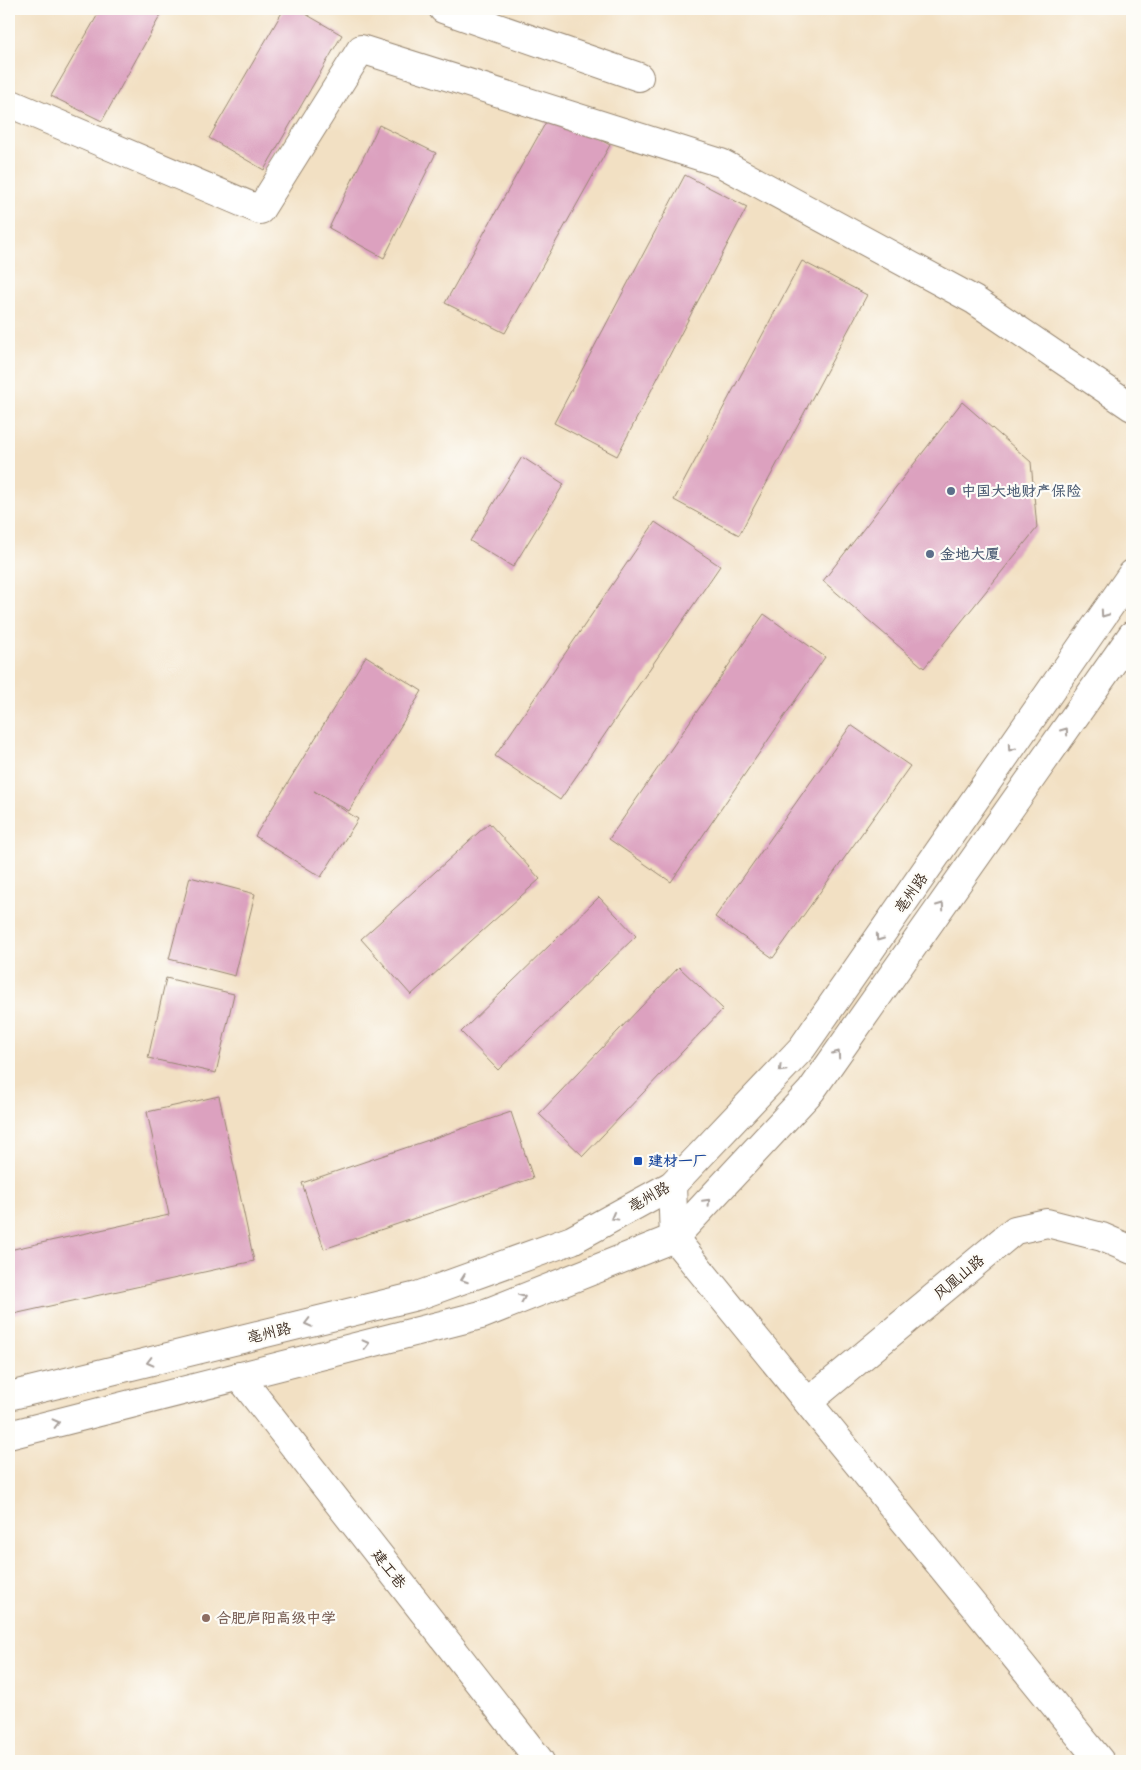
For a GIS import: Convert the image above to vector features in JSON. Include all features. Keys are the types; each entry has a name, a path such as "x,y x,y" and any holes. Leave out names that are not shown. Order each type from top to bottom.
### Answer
{"main road":[{"path":"444,9 638,77"},
{"path":"9,103 260,210 361,49 721,163 974,300 1132,407"},
{"name":"亳州路","path":"9,1396 417,1296 572,1240 672,1185 802,1048 1132,574"},
{"path":"9,1435 480,1315 674,1238 811,1091 1132,635"},
{"path":"672,1185 674,1238 1100,1761"},
{"name":"风凰山路","path":"808,1402 1015,1230 1048,1223 1102,1237 1132,1250"},
{"name":"建工巷","path":"238,1376 540,1761"}],"building":[{"path":"101,9 164,9 102,121 51,96"},
{"path":"284,9 297,9 342,35 264,170 209,138"},
{"path":"551,113 610,145 505,333 445,303"},
{"path":"379,125 436,153 384,258 329,228"},
{"path":"685,175 747,207 617,456 554,423"},
{"path":"802,261 867,295 739,535 674,500"},
{"name":"金地大厦","path":"962,402 1031,462 1037,528 924,668 823,581"},
{"path":"522,457 564,484 513,567 470,541"},
{"path":"655,522 720,566 560,800 495,756"},
{"path":"764,614 825,657 671,882 609,839"},
{"path":"366,656 422,691 349,811 314,791 358,819 321,877 255,836"},
{"path":"851,725 910,766 773,958 715,917"},
{"path":"489,823 540,879 411,995 361,939"},
{"path":"190,877 255,894 235,976 169,959"},
{"path":"599,897 636,936 498,1070 461,1032"},
{"path":"679,967 723,1009 583,1156 539,1114"},
{"path":"166,978 234,994 216,1073 148,1058"},
{"path":"219,1096 254,1261 9,1315 9,1250 169,1215 147,1112"},
{"path":"511,1112 533,1178 324,1249 302,1183"}],"place":[{"name":"中国大地财产保险","path":"951,491"},
{"name":"金地大厦","path":"930,554"},
{"name":"建材一厂","path":"638,1161"},
{"name":"合肥庐阳高级中学","path":"206,1618"}]}
